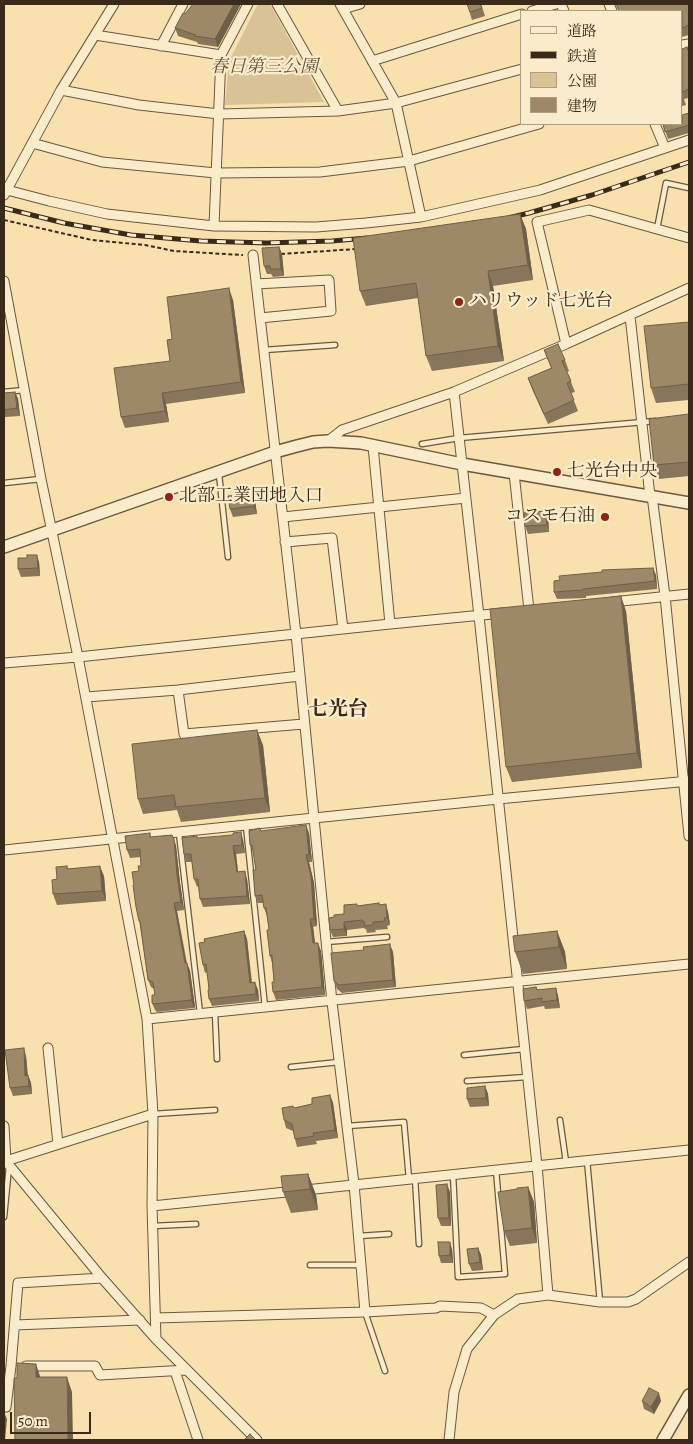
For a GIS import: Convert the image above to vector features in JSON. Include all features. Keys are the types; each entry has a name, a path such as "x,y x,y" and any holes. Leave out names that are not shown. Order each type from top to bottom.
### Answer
{"street":[{"path":"112,4 61,90 6,192 106,214 214,226 316,227 422,217 540,190 689,140"},
{"path":"161,46 183,4"},
{"path":"214,226 221,56 248,4"},
{"path":"277,4 338,111"},
{"path":"360,4 341,6 396,103 422,217"},
{"path":"535,10 556,4"},
{"path":"372,61 520,15"},
{"path":"95,35 221,56"},
{"path":"61,90 139,105 219,114 338,111 396,103 520,70"},
{"path":"32,143 102,162 216,173 320,172 409,161 535,125"},
{"path":"655,125 665,148"},
{"path":"566,344 537,222 589,210 689,238"},
{"path":"253,256 296,634 332,1002 354,1184 365,1312"},
{"path":"256,284 329,280 331,312 260,318"},
{"path":"4,281 6,300 86,697 147,1020 153,1114 152,1206 156,1339"},
{"path":"328,441 342,430 454,392 630,316 689,288"},
{"path":"630,316 687,781 689,836"},
{"path":"454,392 537,1166 548,1295"},
{"path":"356,443 357,430 361,424"},
{"path":"4,547 275,452 328,441 356,443 462,464 689,503"},
{"path":"373,446 390,624"},
{"path":"514,472 521,611"},
{"path":"283,517 466,498"},
{"path":"285,542 332,538 343,629"},
{"path":"606,602 689,594"},
{"path":"4,663 539,610"},
{"path":"86,697 178,690 300,676"},
{"path":"178,690 184,734 304,724"},
{"path":"4,850 687,781"},
{"path":"147,1020 689,964"},
{"path":"48,1048 58,1144"},
{"path":"6,1163 58,1144 153,1114"},
{"path":"4,1126 6,1163 102,1278 156,1339 257,1440"},
{"path":"152,1206 689,1150"},
{"path":"449,1440 454,1392 467,1349 494,1315 518,1299 548,1295 600,1302 628,1302 636,1299 689,1262"},
{"path":"4,1406 6,1407 11,1366 18,1283 102,1278"},
{"path":"156,1318 365,1312 436,1308 440,1306 481,1308 494,1315"},
{"path":"15,1325 140,1320"},
{"path":"11,1366 95,1366 100,1375 186,1370"},
{"path":"175,1371 198,1440"},
{"path":"664,1440 689,1395"}],"lane":[{"path":"657,228 666,183 689,188"},
{"path":"264,350 335,345"},
{"path":"4,392 24,390"},
{"path":"422,444 459,438 661,420"},
{"path":"219,472 228,557"},
{"path":"4,483 41,479"},
{"path":"246,826 265,1008"},
{"path":"179,833 200,1014"},
{"path":"326,942 387,937"},
{"path":"215,1013 217,1059"},
{"path":"464,1055 524,1049"},
{"path":"291,1067 339,1062"},
{"path":"467,1081 527,1077"},
{"path":"153,1114 215,1110"},
{"path":"560,1120 566,1162"},
{"path":"347,1126 404,1122 419,1244"},
{"path":"587,1160 600,1302"},
{"path":"4,1216 6,1163"},
{"path":"453,1174 458,1277 505,1274 496,1170"},
{"path":"153,1226 196,1224"},
{"path":"358,1236 389,1234"},
{"path":"310,1265 361,1265"},
{"path":"365,1312 385,1371"}],"path":[{"path":"4,220 92,240 146,245 174,251 253,256"},
{"path":"277,254 363,249"}],"green space":[{"name":"春日第三公園","path":"258,4 270,4 324,102 225,105 229,61"}],"building":[{"path":"193,4 234,4 215,39 195,36 175,28 183,13 185,14"},
{"path":"467,4 480,4 482,8 470,12"},
{"path":"616,4 689,4 689,25 683,28 683,10 619,10"},
{"path":"687,47 689,53 689,89 683,92 683,49"},
{"path":"689,113 689,125 665,132 663,125 683,125 683,115"},
{"name":"ハリウッド七光台","path":"520,214 528,265 488,271 498,346 426,356 416,283 360,291 353,238"},
{"path":"279,247 281,269 270,269 270,266 264,266 262,248"},
{"path":"229,288 241,382 162,393 165,411 121,417 114,368 170,361 167,340 172,339 167,297"},
{"path":"689,322 689,384 651,388 644,326"},
{"path":"558,344 565,360 562,361 571,381 567,383 574,400 544,414 528,378 552,368 544,350"},
{"path":"15,392 17,408 4,410 4,393"},
{"path":"689,414 689,462 654,465 649,419"},
{"path":"253,494 254,506 230,509 228,496"},
{"path":"545,511 547,525 525,526 524,513"},
{"path":"27,555 37,555 38,568 18,569 18,558 27,558"},
{"path":"653,568 655,581 554,592 554,581 560,580 559,576 602,572 602,570"},
{"path":"621,596 637,753 506,767 490,609"},
{"path":"257,730 265,798 176,807 174,795 138,799 132,744"},
{"path":"306,825 309,854 306,855 311,876 314,919 310,919 313,943 318,943 322,987 273,992 272,955 270,956 266,908 264,908 262,895 255,896 253,870 256,870 249,831 260,828 261,831"},
{"path":"241,832 242,845 233,846 237,872 245,871 247,896 200,899 198,879 194,879 191,854 184,854 182,838 233,835 233,833"},
{"path":"150,833 150,837 172,835 174,839 181,902 174,903 185,963 187,963 191,1000 152,1003 152,995 155,995 153,982 148,980 133,885 132,872 139,871 138,866 141,866 140,849 127,850 125,836"},
{"path":"67,866 67,869 100,866 102,891 53,894 52,880 57,879 56,867"},
{"path":"379,903 379,905 386,904 387,918 384,918 385,921 373,922 373,925 365,926 362,920 344,922 344,929 330,930 329,918 334,917 334,915 344,914 344,905 357,904 357,906"},
{"path":"244,931 250,983 255,982 256,994 209,999 206,964 203,965 199,943 205,942 204,939"},
{"path":"557,931 559,947 515,952 513,936"},
{"path":"390,944 393,980 339,985 334,981 331,953 364,950 363,947"},
{"path":"536,987 537,990 556,988 557,1000 542,1002 542,998 524,1001 523,989"},
{"path":"24,1048 25,1076 28,1075 29,1086 10,1088 5,1050"},
{"path":"485,1086 486,1098 467,1099 467,1088"},
{"path":"330,1095 335,1130 313,1133 314,1136 295,1139 292,1124 284,1120 282,1108 293,1106 294,1108 312,1104 312,1098"},
{"path":"308,1174 310,1189 283,1192 281,1176"},
{"path":"447,1184 449,1218 438,1218 436,1185"},
{"path":"528,1187 532,1228 504,1231 498,1192"},
{"path":"438,1242 450,1242 450,1255 439,1256"},
{"path":"478,1248 480,1262 469,1264 467,1249"},
{"path":"17,1363 36,1364 36,1377 67,1377 68,1440 15,1440 14,1378 17,1378"},
{"path":"649,1388 659,1393 651,1407 642,1401"},
{"path":"250,1434 256,1440 244,1440"}],"railway":[{"path":"508,218 592,195 689,162"},
{"path":"4,208 64,223 131,235 201,241 266,243 367,238"}],"place":[{"name":"ハリウッド七光台","path":"459,302"},
{"name":"七光台中央","path":"557,472"},
{"name":"北部工業団地入口","path":"169,497"},
{"name":"コスモ石油","path":"605,517"}],"district":[{"name":"七光台","path":"338,710"}]}
